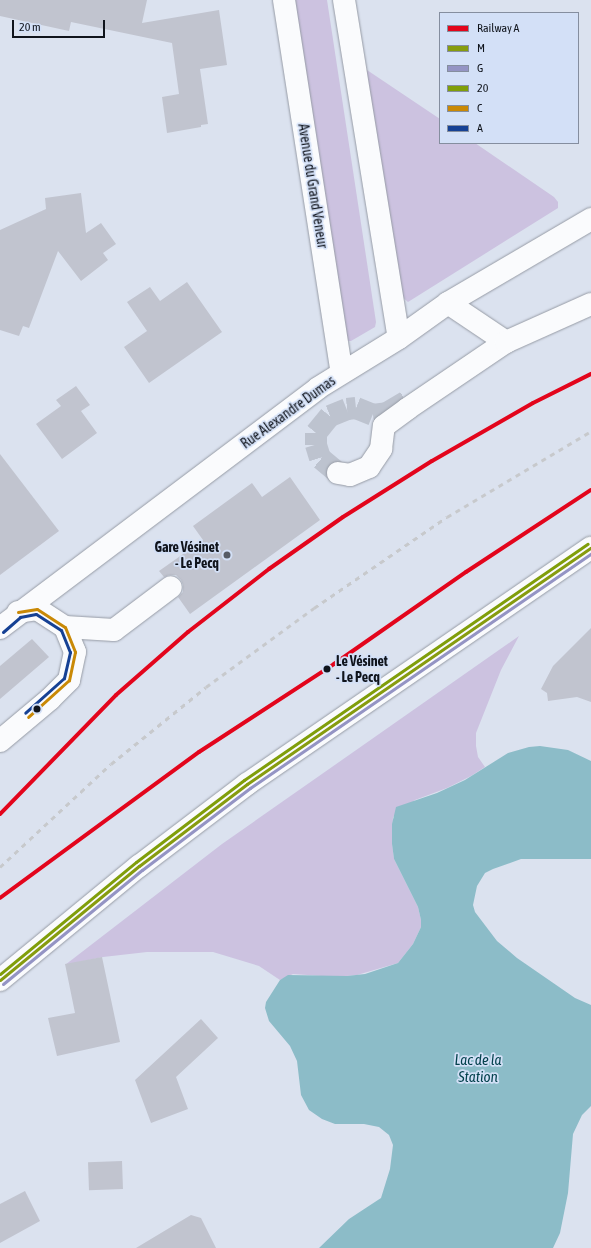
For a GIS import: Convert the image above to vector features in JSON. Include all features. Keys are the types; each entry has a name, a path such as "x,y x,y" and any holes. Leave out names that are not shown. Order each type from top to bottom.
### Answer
{"street":[{"name":"Avenue du Grand Veneur","path":"284,0 342,373"},
{"path":"344,0 399,338"},
{"name":"Rue Alexandre Dumas","path":"0,628 31,607 318,388 399,338 448,303 591,219"},
{"path":"448,303 506,342"},
{"path":"338,473 350,475 369,467 382,449 384,426 506,342 591,304"},
{"path":"0,980 139,866 247,784 591,548"},
{"path":"31,607 65,627 114,630 171,587"},
{"path":"0,741 50,699 68,680 75,652 65,627"}],"shaded area":[{"path":"293,0 327,0 376,322 375,327 351,341 347,341"},
{"path":"361,66 439,118 439,144 476,144 554,197 558,202 558,208 408,302 400,295"},
{"path":"519,636 501,670 476,733 478,757 485,767 447,788 415,800 393,817 392,844 394,859 418,907 421,920 421,927 413,944 398,963 357,975 336,977 293,974 280,980 259,966 213,952 147,952 103,957 65,965 222,844"}],"water":[{"name":"Lac de la Station","path":"540,746 568,750 591,761 591,859 521,859 493,869 485,873 477,886 473,905 475,912 497,941 517,958 575,998 591,1005 591,1106 582,1115 573,1134 568,1193 560,1233 553,1248 319,1248 349,1219 381,1198 390,1169 393,1145 389,1135 379,1127 364,1124 335,1124 322,1119 309,1110 301,1095 297,1061 290,1046 269,1021 265,1008 266,1002 280,980 288,975 347,976 365,974 398,963 413,944 421,927 421,920 418,907 394,859 392,824 396,807 437,793 465,780 508,753 529,747"}],"building":[{"path":"0,0 147,0 142,23 219,10 227,65 200,69 208,124 201,125 201,127 167,133 162,97 179,94 172,43 71,22 69,31 0,16"},
{"path":"81,193 86,233 101,223 116,244 103,253 108,260 81,281 58,251 29,328 23,326 19,336 0,330 0,230 46,209 45,198"},
{"path":"187,282 222,332 149,383 124,347 147,331 127,302 150,287 160,301"},
{"path":"76,386 90,405 81,411 97,433 62,459 36,424 61,406 56,400"},
{"path":"0,454 59,531 0,575"},
{"name":"Gare Vésinet - Le Pecq","path":"290,477 320,520 190,614 178,597 183,592 181,580 176,575 164,577 159,571 203,540 193,526 252,483 262,497"},
{"path":"591,628 591,702 577,697 548,701 547,693 541,689 553,666"},
{"path":"32,639 49,657 0,699 0,666"},
{"path":"102,957 120,1042 57,1056 48,1018 75,1013 65,964"},
{"path":"201,1019 218,1038 176,1077 188,1109 151,1123 135,1080"},
{"path":"122,1161 123,1189 89,1190 88,1162"},
{"path":"25,1191 40,1221 0,1243 0,1204"},
{"path":"191,1215 201,1218 216,1248 136,1248"}],"tunnel":[{"path":"338,473 320,458 316,445 316,433 330,416 347,409 356,408 373,415 387,413 409,400"}],"railway":[{"path":"0,867 111,764 206,687 314,608 447,517 591,431"}],"rail line":[{"name":"A","path":"0,814 116,695 188,632 269,569 343,517 432,461 533,403 591,374"},
{"name":"A","path":"0,898 199,752 334,664 466,572 591,490"}],"transit line":[{"name":"20","path":"0,974 136,862 244,780 588,544"},
{"name":"M","path":"0,980 139,866 247,784 591,548"},
{"name":"G","path":"3,984 142,870 250,788 591,554"},
{"name":"C","path":"18,612 37,609 65,627 75,652 69,680 28,717"},
{"name":"A","path":"3,632 20,617 36,614 61,630 70,652 64,678 25,713"}],"place":[{"name":"Gare Vésinet - Le Pecq","path":"227,555"},
{"name":"Le Vésinet - Le Pecq","path":"327,669"}]}
